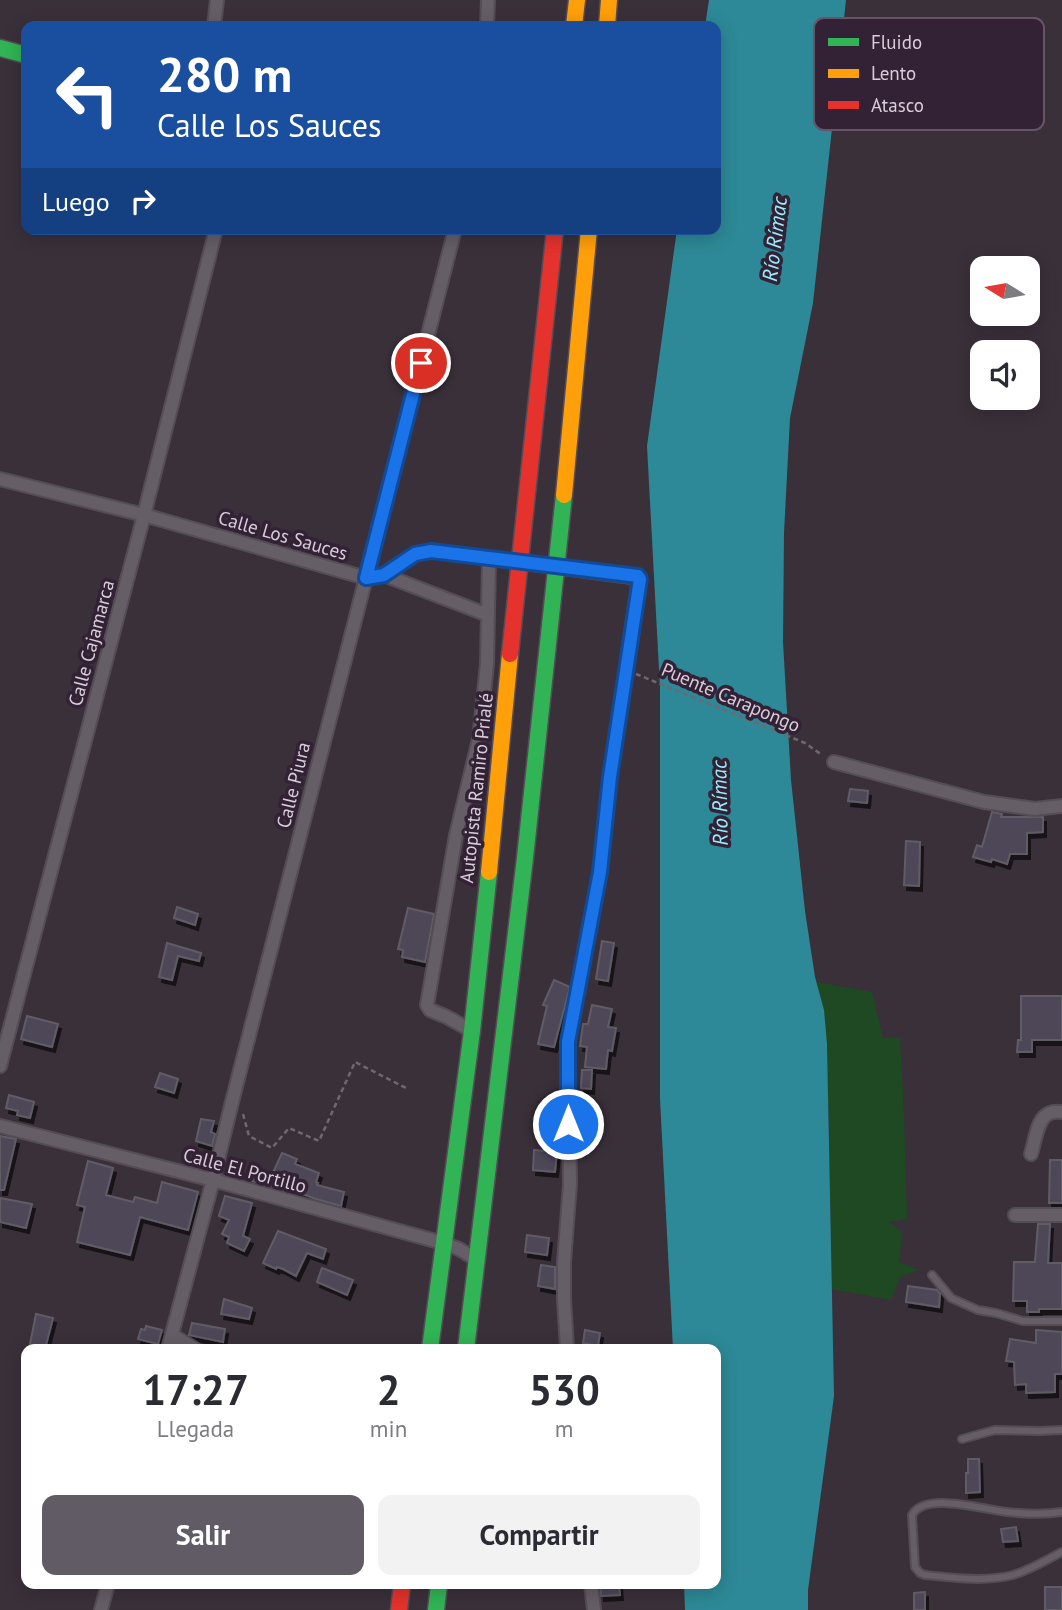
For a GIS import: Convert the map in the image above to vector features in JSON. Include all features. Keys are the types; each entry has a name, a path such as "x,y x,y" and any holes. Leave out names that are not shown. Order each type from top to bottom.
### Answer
{"main road":[{"path":"575,21 577,0"},
{"path":"607,21 609,0"},
{"path":"0,48 21,54"},
{"name":"Autopista Ramiro Prialé","path":"431,1344 472,1031 554,235"},
{"path":"467,1344 522,886 557,566 588,235"},
{"path":"399,1610 401,1589"},
{"path":"436,1610 438,1589"}],"street":[{"path":"215,21 217,0"},
{"path":"487,21 488,0"},
{"name":"Calle Cajamarca","path":"0,1066 145,515 215,235"},
{"name":"Calle Piura","path":"169,1344 453,235"},
{"name":"Calle Los Sauces","path":"0,479 145,515 366,578 384,575 415,554 431,551 638,576 640,579 610,777 600,872 568,1042 570,1184 564,1262 567,1344"},
{"path":"472,1031 430,1010 427,1005 456,835 479,739 487,664 489,559"},
{"path":"384,575 488,615"},
{"path":"834,762 984,802 1035,809 1062,806"},
{"path":"1031,1154 1044,1117 1050,1113 1062,1112"},
{"name":"Calle El Portillo","path":"0,1126 213,1180 443,1243 477,1260"},
{"path":"1016,1215 1062,1214"},
{"path":"172,1335 187,1344"},
{"path":"101,1610 107,1589"},
{"path":"592,1589 594,1610"}],"lane":[{"path":"932,1275 951,1298 978,1310 1023,1321 1062,1321"},
{"path":"962,1439 995,1430 1062,1430"},
{"path":"1062,1513 1007,1512 951,1503 922,1505 915,1509 912,1515 915,1567 925,1576 967,1579 1011,1576 1062,1552"}],"path":[{"name":"Puente Carapongo","path":"646,677 805,743 834,762"},
{"path":"232,1102 241,1109 249,1136 272,1148 289,1128 319,1141 355,1062 406,1088"}],"green space":[{"path":"817,982 872,992 883,1038 900,1037 907,1219 889,1222 902,1232 899,1262 918,1270 900,1277 891,1300 832,1289 827,1044"}],"water":[{"name":"Río Rímac","path":"709,0 846,0 844,18 814,18 814,130 832,130 813,303 790,418 784,533 783,642 791,780 805,911 815,977 824,1010 827,1044 834,1396 808,1590 808,1610 685,1610 684,1589 721,1589 721,1344 673,1344 660,1099 660,688 647,446 676,235 721,235 721,21 706,21"}],"building":[{"path":"850,789 868,791 867,803 848,801"},
{"path":"992,812 1002,814 1001,817 1043,817 1043,832 1027,833 1027,854 1010,854 1007,864 973,857 977,845 982,847"},
{"path":"906,841 920,842 919,886 904,885"},
{"path":"177,907 198,914 195,925 174,918"},
{"path":"408,908 434,914 425,962 402,957 403,950 398,949"},
{"path":"602,941 614,943 608,981 596,979"},
{"path":"167,943 201,953 199,961 178,956 172,980 159,977"},
{"path":"554,980 570,987 554,1047 538,1044 547,1006 543,1005"},
{"path":"1021,996 1062,996 1062,1040 1032,1040 1032,1052 1017,1052 1018,1040 1021,1040"},
{"path":"592,1005 612,1009 608,1027 616,1028 612,1051 608,1050 606,1069 585,1067 587,1047 580,1046 583,1024 588,1024"},
{"path":"27,1016 58,1024 52,1047 21,1039"},
{"path":"582,1070 592,1070 591,1089 581,1088"},
{"path":"160,1073 178,1079 174,1093 155,1087"},
{"path":"9,1095 34,1102 30,1118 17,1115 18,1111 6,1108"},
{"path":"201,1119 214,1121 211,1132 215,1134 212,1146 196,1141"},
{"path":"0,1136 16,1139 4,1190 0,1190"},
{"path":"534,1150 557,1152 555,1172 533,1170"},
{"path":"282,1153 297,1159 295,1164 319,1173 317,1185 344,1192 341,1206 289,1189 288,1191 248,1180 250,1171 272,1175"},
{"path":"1050,1160 1062,1160 1062,1203 1049,1203"},
{"path":"88,1161 113,1168 106,1195 133,1202 135,1197 157,1203 162,1182 198,1192 188,1230 140,1217 130,1255 77,1242 85,1207 77,1205"},
{"path":"225,1196 252,1203 243,1236 250,1239 244,1251 227,1243 229,1237 222,1234 229,1220 219,1216"},
{"path":"0,1198 32,1204 26,1228 0,1222"},
{"path":"1038,1224 1050,1224 1048,1263 1062,1263 1062,1309 1027,1312 1027,1301 1013,1301 1014,1262 1035,1262"},
{"path":"278,1231 326,1249 323,1259 307,1253 296,1276 263,1263"},
{"path":"527,1235 549,1238 547,1255 525,1252"},
{"path":"541,1265 555,1267 555,1289 538,1286"},
{"path":"322,1268 353,1280 347,1295 317,1282"},
{"path":"908,1286 937,1290 940,1294 939,1307 906,1302"},
{"path":"224,1299 252,1308 249,1319 221,1314"},
{"path":"36,1314 53,1318 46,1344 30,1344"},
{"path":"192,1323 225,1329 223,1342 189,1335"},
{"path":"146,1326 162,1330 158,1344 138,1339 141,1329 145,1330"},
{"path":"585,1330 600,1333 598,1344 583,1343"},
{"path":"1036,1330 1062,1332 1062,1374 1055,1374 1055,1392 1026,1393 1026,1384 1015,1385 1014,1362 1006,1361 1010,1339 1036,1343"},
{"path":"968,1459 979,1459 980,1492 966,1493"},
{"path":"1016,1527 1018,1541 1003,1542 1001,1529"},
{"path":"1045,1587 1062,1587 1062,1610 1045,1610"},
{"path":"600,1589 619,1589 620,1595 601,1596"},
{"path":"925,1592 925,1610 914,1610 914,1593"}],"traffic: fast":[{"path":"0,48 21,54"},
{"path":"467,1344 525,858 564,495"},
{"path":"431,1344 472,1031 489,872"},
{"path":"436,1610 438,1589"}],"traffic: slow":[{"path":"575,21 577,0"},
{"path":"607,21 609,0"},
{"path":"564,495 588,235"},
{"path":"489,872 510,654"}],"traffic: jam":[{"path":"510,654 554,235"},
{"path":"399,1610 401,1589"}],"route":[{"path":"421,363 366,578 384,575 415,554 431,551 638,576 640,579 610,777 600,872 568,1042 568,1124"}]}
